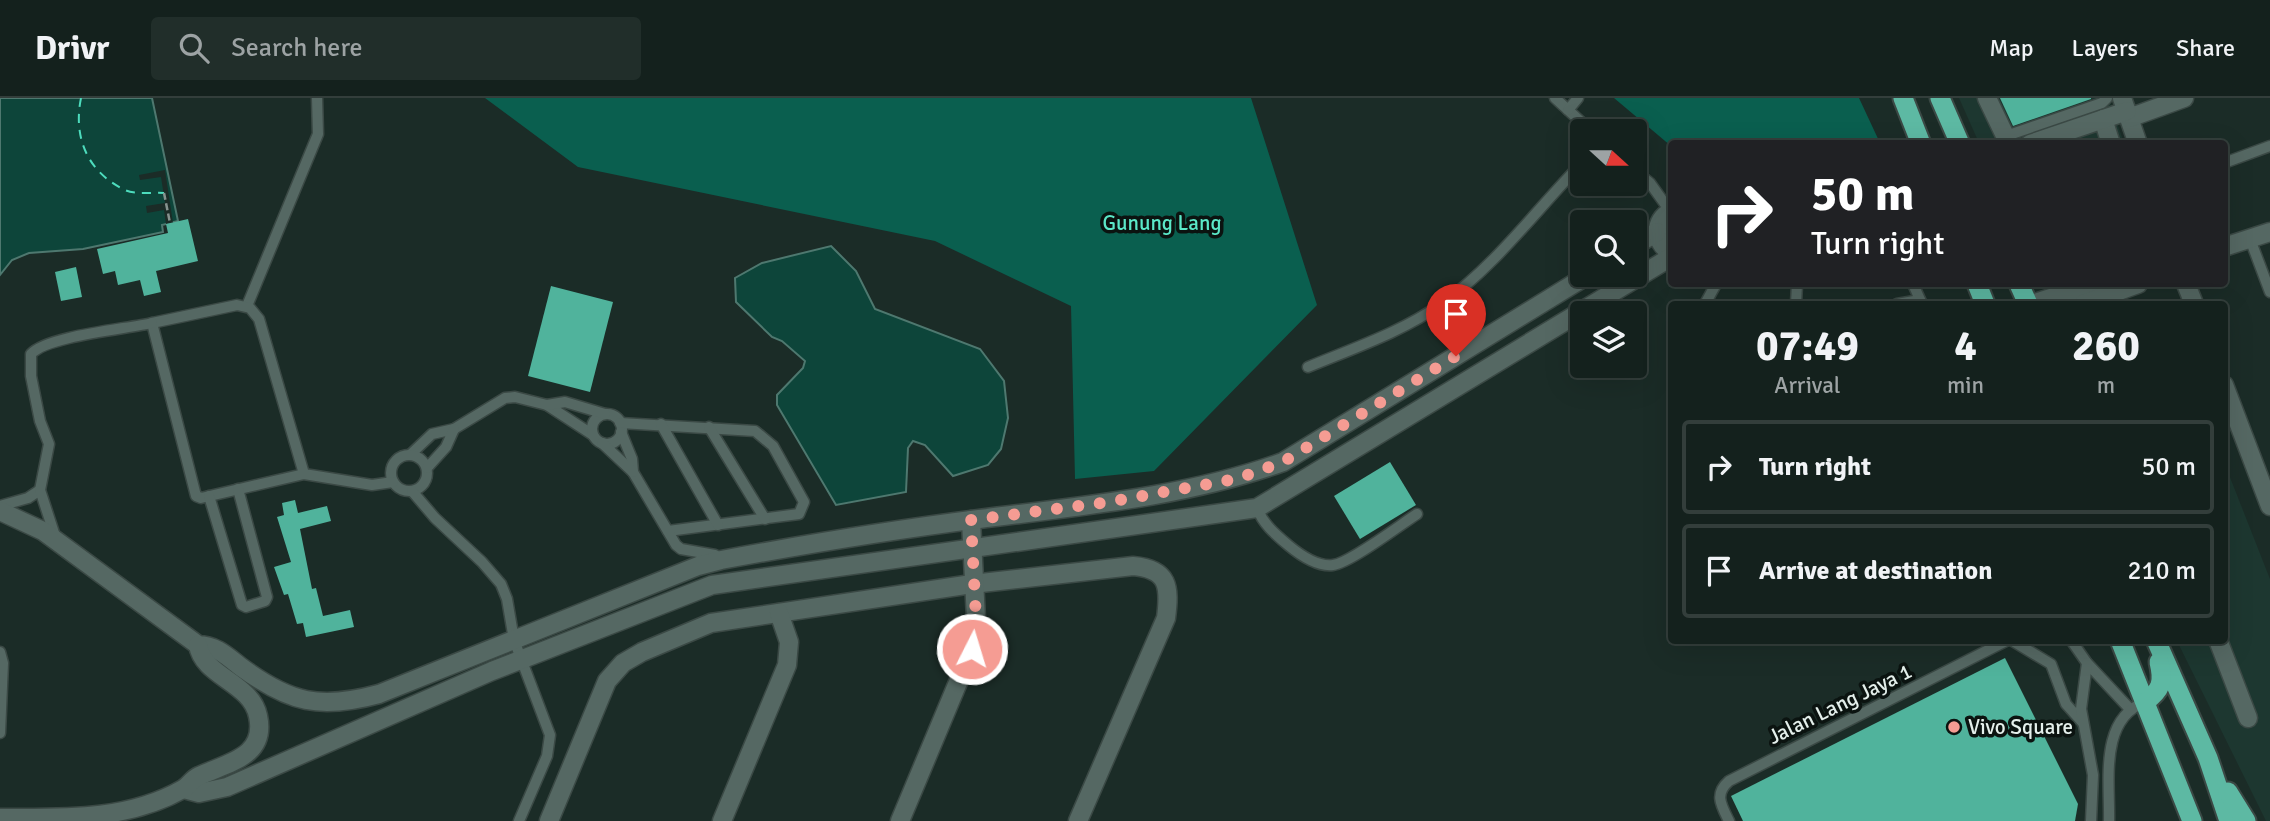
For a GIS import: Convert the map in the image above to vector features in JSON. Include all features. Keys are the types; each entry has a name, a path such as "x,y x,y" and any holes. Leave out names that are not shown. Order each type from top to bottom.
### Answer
{"highway":[{"path":"1903,98 1915,138"},
{"path":"1940,98 1958,140"},
{"path":"2121,644 2137,705 2192,821"},
{"path":"2137,705 2160,691 2163,678 2155,644"},
{"path":"2156,644 2208,758 2230,821"},
{"path":"2208,758 2246,821"}],"street":[{"path":"1987,98 2007,140"},
{"path":"2044,140 2126,109 2184,98"},
{"path":"2126,109 2137,140"},
{"path":"2104,119 2110,140"},
{"path":"1668,213 1661,220 1657,232 1662,246 1668,252"},
{"path":"1647,238 1657,232"},
{"path":"2228,246 2270,232"},
{"path":"184,789 198,793 227,787 521,660 712,585 1256,508 1668,257"},
{"path":"198,645 212,646 273,688 326,704 379,694 698,566 721,560 894,530 1109,502 1236,479 1283,462 1570,286"},
{"path":"2052,301 2102,294 2127,287"},
{"path":"2228,396 2270,506"},
{"path":"0,509 27,521 198,645 205,661 235,684 255,704 259,734 246,756 195,777 184,789 119,812 85,819 0,818"},
{"path":"900,821 972,649 976,619 972,584 974,548 971,520"},
{"path":"549,821 607,681 623,663 696,628 972,584 1133,566 1149,568 1162,576 1169,593 1166,618 1078,821"},
{"path":"722,821 787,665 789,642 779,613"},
{"path":"2219,644 2248,718"}],"lane":[{"path":"247,306 318,134 317,98"},
{"path":"1555,98 1577,119"},
{"path":"1567,110 1578,98"},
{"path":"2007,140 2102,103 2107,98"},
{"path":"2228,162 2270,146"},
{"path":"1308,367 1388,334 1444,302 1482,269 1570,176"},
{"path":"1647,181 1668,208"},
{"path":"2250,239 2270,292"},
{"path":"56,541 40,490 49,444 40,421 31,376 31,354 38,348 59,342 237,305 247,306 259,319 304,474"},
{"path":"152,323 193,489 199,497 304,474 372,485 393,482"},
{"path":"454,429 446,447 427,468 424,485 412,491 400,489 393,482 391,470 395,461 411,454 432,434 454,429 505,398 515,397 547,405 593,435 622,465 633,472"},
{"path":"547,405 565,402 614,416 632,458 633,472 681,549 715,555 721,560"},
{"path":"593,435 595,420 605,414"},
{"path":"620,428 661,424 755,431 773,446 803,500 804,507 799,513 668,531"},
{"path":"661,424 718,525"},
{"path":"709,427 765,519"},
{"path":"602,443 614,442 620,428"},
{"path":"411,454 422,460 427,468"},
{"path":"209,496 242,604 246,607 265,601 267,594 238,489"},
{"path":"0,509 29,498 40,490"},
{"path":"412,491 500,584 507,599 513,640 550,735 547,756 519,821"},
{"path":"1256,508 1272,531 1292,548 1316,562 1329,565 1346,560 1417,514"},
{"name":"Jalan Lang Jaya 1","path":"1729,821 1719,799 1720,791 1729,780 2001,644"},
{"path":"2016,644 2051,664 2066,704 2083,723"},
{"path":"2074,644 2087,663 2137,705 2113,732 2109,821"},
{"path":"0,652 3,663 0,733"},
{"path":"2087,663 2082,687 2083,723 2093,775 2091,821"}],"path":[{"path":"164,193 170,223"}],"shaded area":[{"path":"0,98 152,98 178,221 162,225 163,232 83,249 29,253 12,260 0,275"},
{"path":"1959,98 2108,98 2123,140 1978,140"},
{"path":"831,246 856,271 875,309 980,349 1004,381 1008,418 1001,449 988,465 953,476 925,445 913,441 908,448 906,492 836,505 777,405 777,395 803,368 805,361 782,341 772,337 736,302 735,278 762,263"},
{"path":"2228,472 2270,579 2270,821 2266,821 2178,644 2228,644"}],"green space":[{"name":"Gunung Lang","path":"485,98 1251,98 1317,305 1154,471 1075,479 1071,306 935,241 578,167"},
{"path":"1614,98 1859,98 1879,140 1668,140 1668,143 1647,126 1647,119 1639,119"}],"pier":[{"path":"165,170 173,223 166,224 164,210 147,213 146,206 165,203 161,177 140,180 139,175"}],"building":[{"path":"2000,98 2091,98 2091,99 2013,126"},
{"path":"188,219 198,261 156,271 161,292 144,296 140,280 118,285 115,271 103,274 97,249 168,233 166,224"},
{"path":"76,267 82,297 61,301 55,272"},
{"path":"551,286 613,302 590,392 528,376"},
{"path":"1390,462 1416,505 1360,539 1334,496"},
{"path":"295,500 298,513 327,506 331,521 300,529 312,589 316,588 323,616 350,610 354,627 306,637 303,623 297,624 288,594 284,595 274,567 291,562 277,517 284,515 282,503"},
{"name":"Vivo Square","path":"2005,658 2078,804 2075,821 1743,821 1731,796"}],"ferry route":[{"path":"81,98 81,140 92,163 101,174 129,192 164,193"}],"place":[{"name":"Vivo Square","path":"1954,727"}],"route":[{"path":"972,649 976,619 972,584 974,548 971,520 1109,502 1236,479 1283,462 1456,356"}]}
